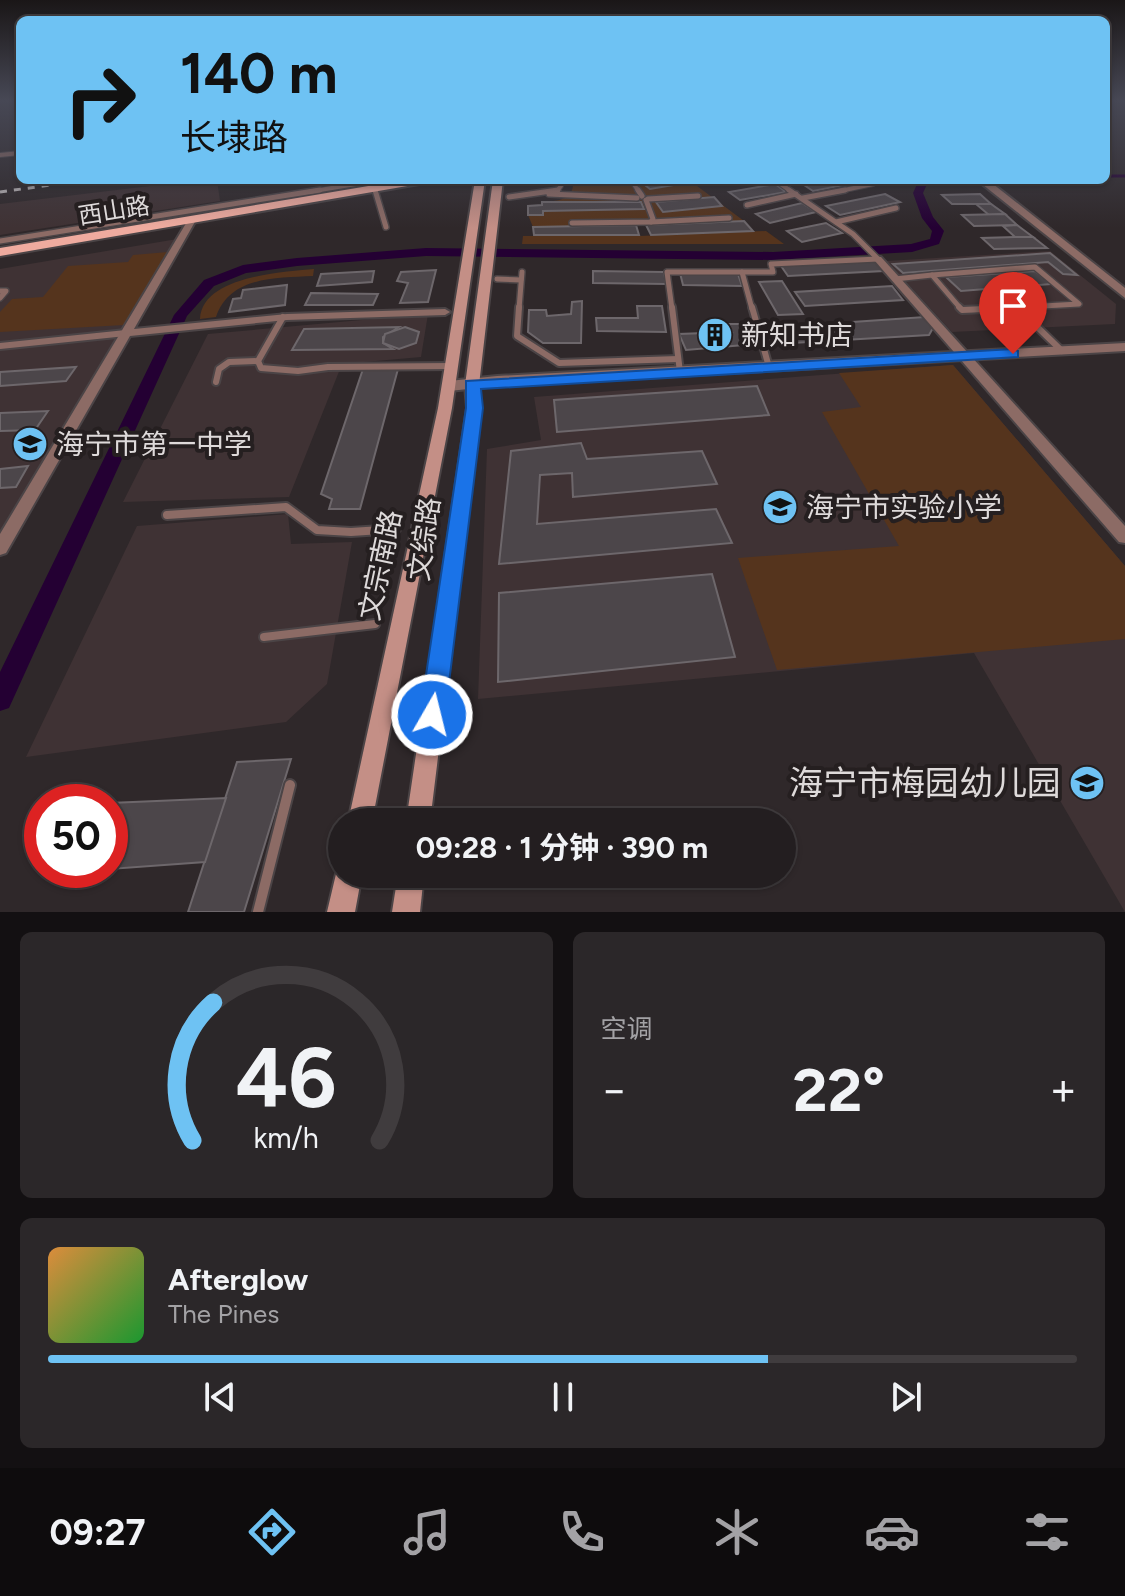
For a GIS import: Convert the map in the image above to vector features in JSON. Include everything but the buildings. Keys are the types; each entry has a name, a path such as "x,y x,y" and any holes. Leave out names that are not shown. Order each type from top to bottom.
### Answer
{"main road":[{"name":"西山路","path":"0,252 192,220 378,184"},
{"name":"文宗南路","path":"363,808 453,366 480,184"},
{"name":"文综路","path":"420,808 474,408 472,385 498,184"},
{"path":"341,912 346,888"},
{"path":"406,912 409,888"}],"street":[{"path":"987,184 1125,294"},
{"path":"0,548 192,220"},
{"path":"878,259 1125,537"},
{"path":"126,333 283,317 445,312"},
{"path":"449,386 679,366 769,367 1125,347"}],"lane":[{"path":"0,241 378,184 386,227"},
{"path":"549,194 560,189 558,184"},
{"path":"634,184 653,219 651,222"},
{"path":"781,184 857,238 878,259"},
{"path":"803,198 873,184"},
{"path":"509,197 549,194 643,198 698,196"},
{"path":"747,205 796,194"},
{"path":"836,222 896,208"},
{"path":"572,223 729,218"},
{"path":"522,272 517,336 559,363 679,366 667,272 773,272 771,264 878,259"},
{"path":"895,279 932,275 1035,267 1079,304 962,310 932,275"},
{"path":"742,272 769,367"},
{"path":"497,279 521,280"},
{"path":"0,291 6,291 0,298"},
{"path":"1030,320 1039,306"},
{"path":"995,308 1030,320 1062,351"},
{"path":"258,361 283,317"},
{"path":"0,346 126,333"},
{"path":"258,361 261,368 298,371 328,367 453,366"},
{"path":"216,382 219,369 229,362 258,361"},
{"path":"167,515 286,507 317,530 351,532 396,529"},
{"path":"264,637 375,624"},
{"path":"258,912 290,785"}],"shaded area":[{"path":"167,184 218,184 220,201 0,235 0,204"},
{"path":"570,184 694,184 744,221 533,227 528,215 543,215 542,202 562,199 569,195 573,186"},
{"path":"766,231 784,244 522,244 523,236"},
{"name":"海宁市第一中学","path":"183,238 0,549 0,269"},
{"path":"1050,251 1116,304 1115,324 952,332 887,261"},
{"path":"168,252 124,325 0,332 0,312 12,299 43,297 68,266 128,262 133,255"},
{"path":"314,269 313,276 270,279 243,287 223,304 216,317 200,319 204,305 214,293 229,285 265,275"},
{"path":"428,314 421,357 342,364 289,497 123,502 208,334"},
{"name":"海宁市实验小学","path":"953,365 1125,566 1125,912 974,653 478,699 487,449 541,440 534,397"},
{"path":"953,365 1125,566 1125,639 777,670 738,558 899,546 822,412 861,407 839,373"},
{"path":"288,514 291,544 352,542 327,684 286,722 26,757 137,526"}],"waterway":[{"path":"1110,176 1125,176"},
{"path":"0,699 181,315 209,283 243,269 426,252 773,256 912,248 935,241 938,231 928,218 918,193 922,184"}],"railway":[{"path":"0,192 58,184"}],"place":[{"name":"新知书店","path":"715,335"},
{"name":"海宁市第一中学","path":"30,444"},
{"name":"海宁市实验小学","path":"780,507"},
{"name":"海宁市梅园幼儿园","path":"1087,783"}],"route":[{"path":"432,715 474,408 472,385 497,381 1013,354"}]}
